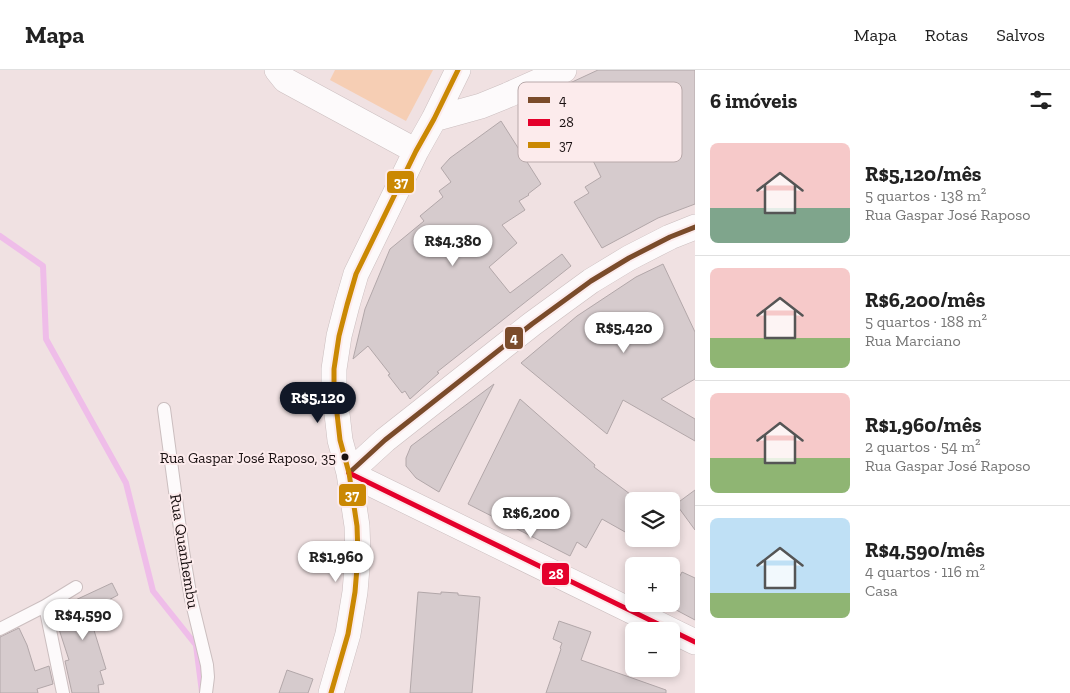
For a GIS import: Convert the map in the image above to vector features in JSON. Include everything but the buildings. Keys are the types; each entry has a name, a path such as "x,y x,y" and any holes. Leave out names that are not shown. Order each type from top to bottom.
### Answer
{"street":[{"path":"277,70 284,80 416,151"},
{"path":"331,693 348,634 355,592 358,555 357,526 349,472 340,440 334,387 334,369 339,336 356,274 458,70"},
{"path":"537,82 564,70"},
{"path":"434,120 481,106 518,91"},
{"path":"349,472 385,440 532,324 591,281 637,254 695,227"},
{"path":"349,472 695,642"}],"lane":[{"name":"Rua Quanhembu","path":"164,409 191,599 206,656 208,677 206,693"},
{"path":"0,629 45,606 76,587"},
{"path":"45,606 63,693"}],"shaded area":[{"path":"335,70 433,70 406,121 330,80"}],"waterway":[{"path":"0,236 43,266 46,339 126,483 153,591 196,645 202,692"}],"transit line":[{"name":"37","path":"331,693 348,634 355,592 358,555 357,526 349,473 340,440 334,387 334,369 339,336 356,274 458,70"},
{"name":"4","path":"349,473 385,440 532,324 591,281 629,258 670,237 695,227"},
{"name":"28","path":"349,473 695,642"}],"place":[{"name":"Rua Gaspar José Raposo, 35","path":"345,457"}]}
